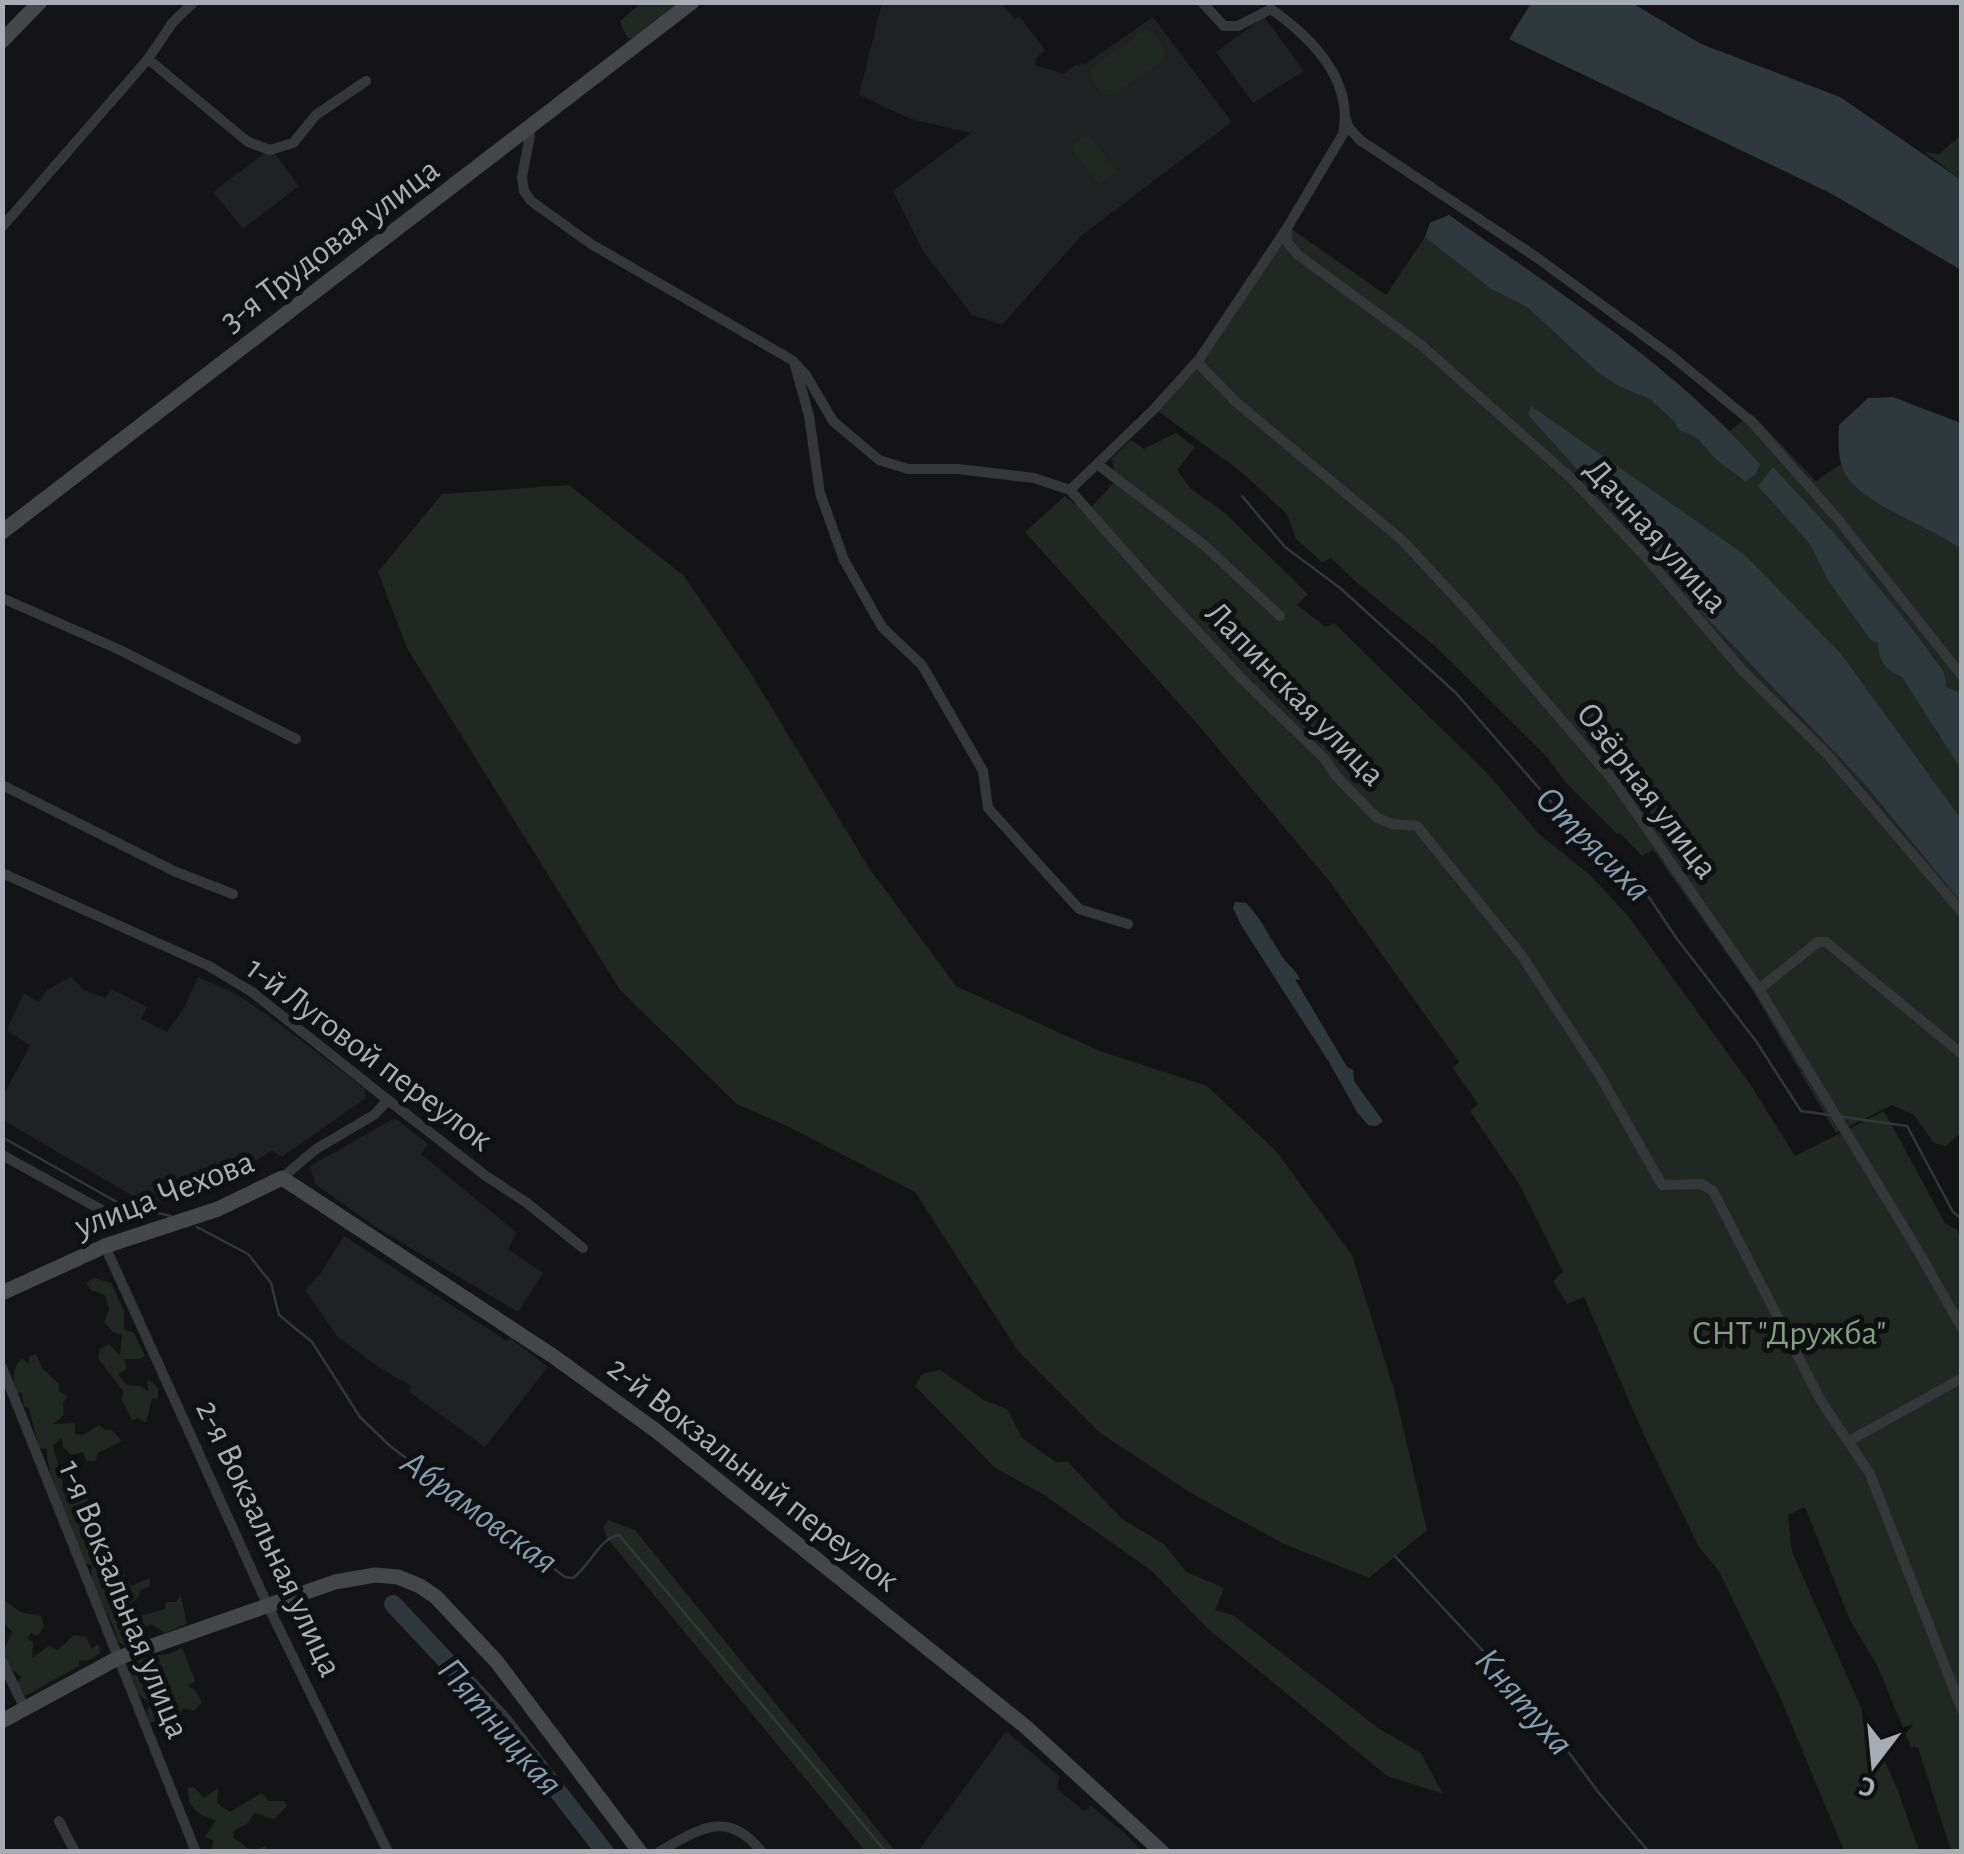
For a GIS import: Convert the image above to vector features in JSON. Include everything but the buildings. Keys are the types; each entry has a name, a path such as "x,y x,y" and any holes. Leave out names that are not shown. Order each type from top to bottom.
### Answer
{"street":[{"path":"2,41 40,2"},
{"path":"2,227 194,2"},
{"name":"3-я Трудовая улица","path":"2,532 692,2"},
{"path":"1202,2 1217,22 1231,27 1272,9 1312,44 1339,81 1349,128 1360,140 1460,204 1636,329 1752,422 1837,518 1962,676"},
{"path":"148,59 248,142 270,150 292,143 316,115 366,81"},
{"path":"527,130 530,135 522,177 524,191 531,201 591,244 792,360 806,375 833,421 879,460 908,469 970,470 1034,478 1070,490 1197,362 1334,153 1346,117"},
{"name":"Дачная улица","path":"1287,228 1287,242 1298,255 1421,345 1572,480 1644,555 1743,671 1827,754 1962,912"},
{"path":"792,360 809,416 820,493 844,560 882,627 922,664 983,770 988,808 1079,909 1128,924"},
{"name":"Озёрная улица","path":"1197,362 1227,394 1376,516 1429,567 1613,780 1760,989 1962,1328"},
{"name":"Лапинская улица","path":"1098,464 1204,545 1280,616"},
{"name":"Лапинская улица","path":"1070,490 1154,585 1243,680 1325,759 1366,807 1383,822 1417,826 1483,905 1563,1017 1662,1185 1702,1184 1713,1191 1821,1401 1870,1474 1962,1710"},
{"path":"2,598 120,650 296,739"},
{"path":"2,785 92,826 176,872 233,894"},
{"name":"1-й Луговой переулок","path":"2,873 232,979 582,1248"},
{"path":"1760,989 1818,942 1826,942 1962,1054"},
{"name":"улица Чехова","path":"2,1293 105,1246 218,1209 282,1178 316,1148 374,1115 388,1100"},
{"path":"2,1156 118,1219"},
{"name":"2-й Вокзальный переулок","path":"282,1178 553,1356 654,1430 1026,1727 1162,1852"},
{"name":"2-я Вокзальная улица","path":"105,1246 268,1606 388,1852"},
{"name":"1-я Вокзальная улица","path":"2,1367 196,1852"},
{"path":"1849,1441 1962,1378"},
{"path":"2,1721 118,1658 348,1579 386,1575 410,1580 428,1591 469,1631 546,1724 635,1850"},
{"path":"2,1661 24,1709"},
{"path":"59,1821 75,1852"},
{"path":"659,1852 694,1832 721,1825 746,1834 762,1852"}],"shaded area":[{"path":"882,3 1001,3 1015,19 1020,17 1045,50 1036,58 1035,65 1064,74 1153,17 1232,122 1082,235 1002,325 972,315 923,251 893,191 971,133 911,119 859,95"},
{"path":"1531,3 1632,3 1701,44 1840,97 1961,180 1961,270 1832,194 1509,39"},
{"path":"1264,17 1304,71 1253,103 1216,52"},
{"path":"266,152 275,154 299,186 243,229 213,192"},
{"path":"1449,215 1651,361 1760,464 1756,474 1745,482 1699,440 1680,431 1650,399 1600,374 1527,307 1490,288 1425,237 1430,223"},
{"path":"1893,397 1961,423 1961,549 1880,505 1844,472 1839,425 1868,398"},
{"path":"1531,406 1745,555 1841,654 1961,819 1961,902 1864,783 1707,618 1528,415"},
{"path":"1773,467 1836,535 1910,626 1944,672 1946,687 1961,693 1961,769 1902,677 1884,664 1878,643 1871,640 1829,582 1810,544 1758,486"},
{"path":"1235,902 1246,903 1298,976 1300,980 1295,979 1347,1067 1353,1070 1354,1081 1383,1121 1377,1126 1368,1125 1357,1112 1241,925 1233,908"},
{"path":"71,977 84,990 105,998 111,989 147,1007 141,1019 167,1032 184,1008 198,977 236,994 266,1014 364,1088 366,1098 282,1157 272,1150 184,1196 157,1203 143,1202 3,1120 5,1092 30,1046 7,1030 24,993 39,1002 47,990"},
{"path":"395,1118 428,1144 421,1154 517,1233 508,1249 543,1273 518,1312 377,1228 315,1184 310,1166"},
{"path":"344,1236 507,1341 510,1338 548,1367 485,1447 408,1391 411,1386 337,1336 305,1290"},
{"path":"1006,1731 1060,1777 1057,1789 1084,1811 1091,1806 1141,1851 918,1851"}],"green space":[{"path":"641,3 679,3 635,39 627,38 620,21"},
{"path":"1145,30 1154,33 1165,50 1165,59 1114,94 1103,95 1091,79 1090,69"},
{"path":"1088,134 1117,171 1099,185 1070,147"},
{"path":"1961,135 1961,180 1925,152 1939,154"},
{"path":"1449,215 1678,383 1730,431 1751,413 1816,481 1841,464 1850,479 1878,503 1961,549 1961,1138 1958,1135 1946,1146 1934,1143 1914,1115 1892,1105 1836,1133 1751,988 1653,850 1642,856 1617,834 1566,783 1547,757 1436,647 1331,558 1322,562 1296,539 1287,514 1240,471 1151,406 1193,362 1284,224 1386,295 1425,237 1430,223"},
{"name":"СНТ \"Дружба\"","path":"1176,433 1195,447 1177,470 1190,488 1225,513 1308,594 1297,605 1326,627 1334,623 1488,774 1539,834 1590,875 1628,916 1752,1087 1795,1156 1884,1111 1945,1223 1957,1230 1961,1241 1961,1851 1951,1851 1918,1747 1911,1747 1878,1667 1850,1620 1805,1507 1788,1515 1792,1552 1898,1791 1919,1851 1844,1851 1781,1699 1719,1571 1699,1547 1644,1435 1584,1297 1567,1304 1553,1281 1563,1272 1519,1184 1470,1111 1478,1104 1453,1068 1459,1062 1330,882 1201,728 1025,532 1065,496 1086,513 1119,477 1114,473 1112,458 1131,440 1144,449"},
{"path":"569,485 684,576 750,672 869,868 956,986 1100,1051 1207,1086 1276,1151 1352,1255 1395,1393 1427,1530 1369,1578 1282,1543 1191,1493 1100,1433 1018,1351 915,1192 737,1104 620,990 407,648 378,572 442,494"},
{"path":"94,1278 111,1283 124,1311 124,1329 134,1333 145,1356 124,1359 127,1369 118,1374 127,1385 148,1391 148,1379 158,1388 158,1399 152,1398 146,1423 138,1418 132,1420 122,1400 123,1391 98,1358 100,1349 109,1344 120,1355 122,1335 104,1322 109,1309 105,1295 91,1290 86,1283"},
{"path":"36,1354 42,1368 67,1396 64,1415 53,1424 75,1423 75,1434 83,1435 99,1425 112,1430 122,1441 98,1453 95,1461 87,1461 83,1452 72,1455 63,1447 62,1437 53,1446 64,1486 86,1485 88,1502 75,1514 77,1521 95,1515 105,1531 102,1567 122,1572 131,1586 150,1578 150,1586 119,1611 119,1617 165,1609 166,1602 176,1602 181,1596 187,1624 165,1633 151,1624 146,1626 146,1634 125,1646 117,1641 94,1586 92,1566 85,1563 62,1505 50,1472 47,1449 39,1448 29,1408 24,1406 22,1393 15,1387 14,1374 19,1362 22,1358 28,1364 30,1356"},
{"path":"940,1370 984,1400 1007,1409 1022,1438 1057,1463 1067,1461 1122,1519 1164,1544 1186,1572 1224,1588 1215,1610 1233,1615 1378,1728 1421,1753 1443,1794 1387,1776 1208,1629 1152,1571 1044,1495 994,1467 915,1386 922,1374"},
{"path":"608,1520 635,1530 895,1851 865,1851 607,1538 603,1527"},
{"path":"2,1598 20,1612 41,1616 44,1626 38,1636 31,1633 27,1638 33,1642 32,1658 49,1646 58,1650 74,1635 87,1637 91,1649 99,1644 100,1653 79,1661 79,1666 25,1696 17,1683 21,1677 10,1668 3,1652 12,1632 3,1622"},
{"path":"182,1647 195,1681 188,1686 202,1702 194,1711 183,1708 177,1725 157,1720 149,1723 147,1711 151,1702 134,1686 129,1663"},
{"path":"194,1787 204,1798 218,1788 217,1803 230,1812 262,1793 268,1801 285,1801 287,1806 274,1819 254,1813 248,1823 233,1831 233,1838 248,1848 266,1846 267,1851 212,1851 213,1840 205,1837 216,1820 199,1813 192,1805 188,1788"}],"waterway":[{"name":"Отрясиха","path":"1242,496 1285,547 1340,588 1456,693 1551,802 1628,866 1677,939 1756,1041 1801,1111 1830,1115"},
{"name":"Отрясиха","path":"1843,1117 1907,1126 1953,1212 1962,1219"},
{"name":"Абрамовская","path":"2,1137 122,1205 171,1216"},
{"name":"Абрамовская","path":"197,1227 248,1254 271,1283 279,1315 312,1342 360,1417 390,1446 565,1577 573,1578 606,1541 619,1535 886,1852"},
{"name":"Княтуха","path":"1395,1556 1535,1707 1649,1852"},
{"name":"Пятницкая","path":"393,1604 503,1721 605,1852"}]}
